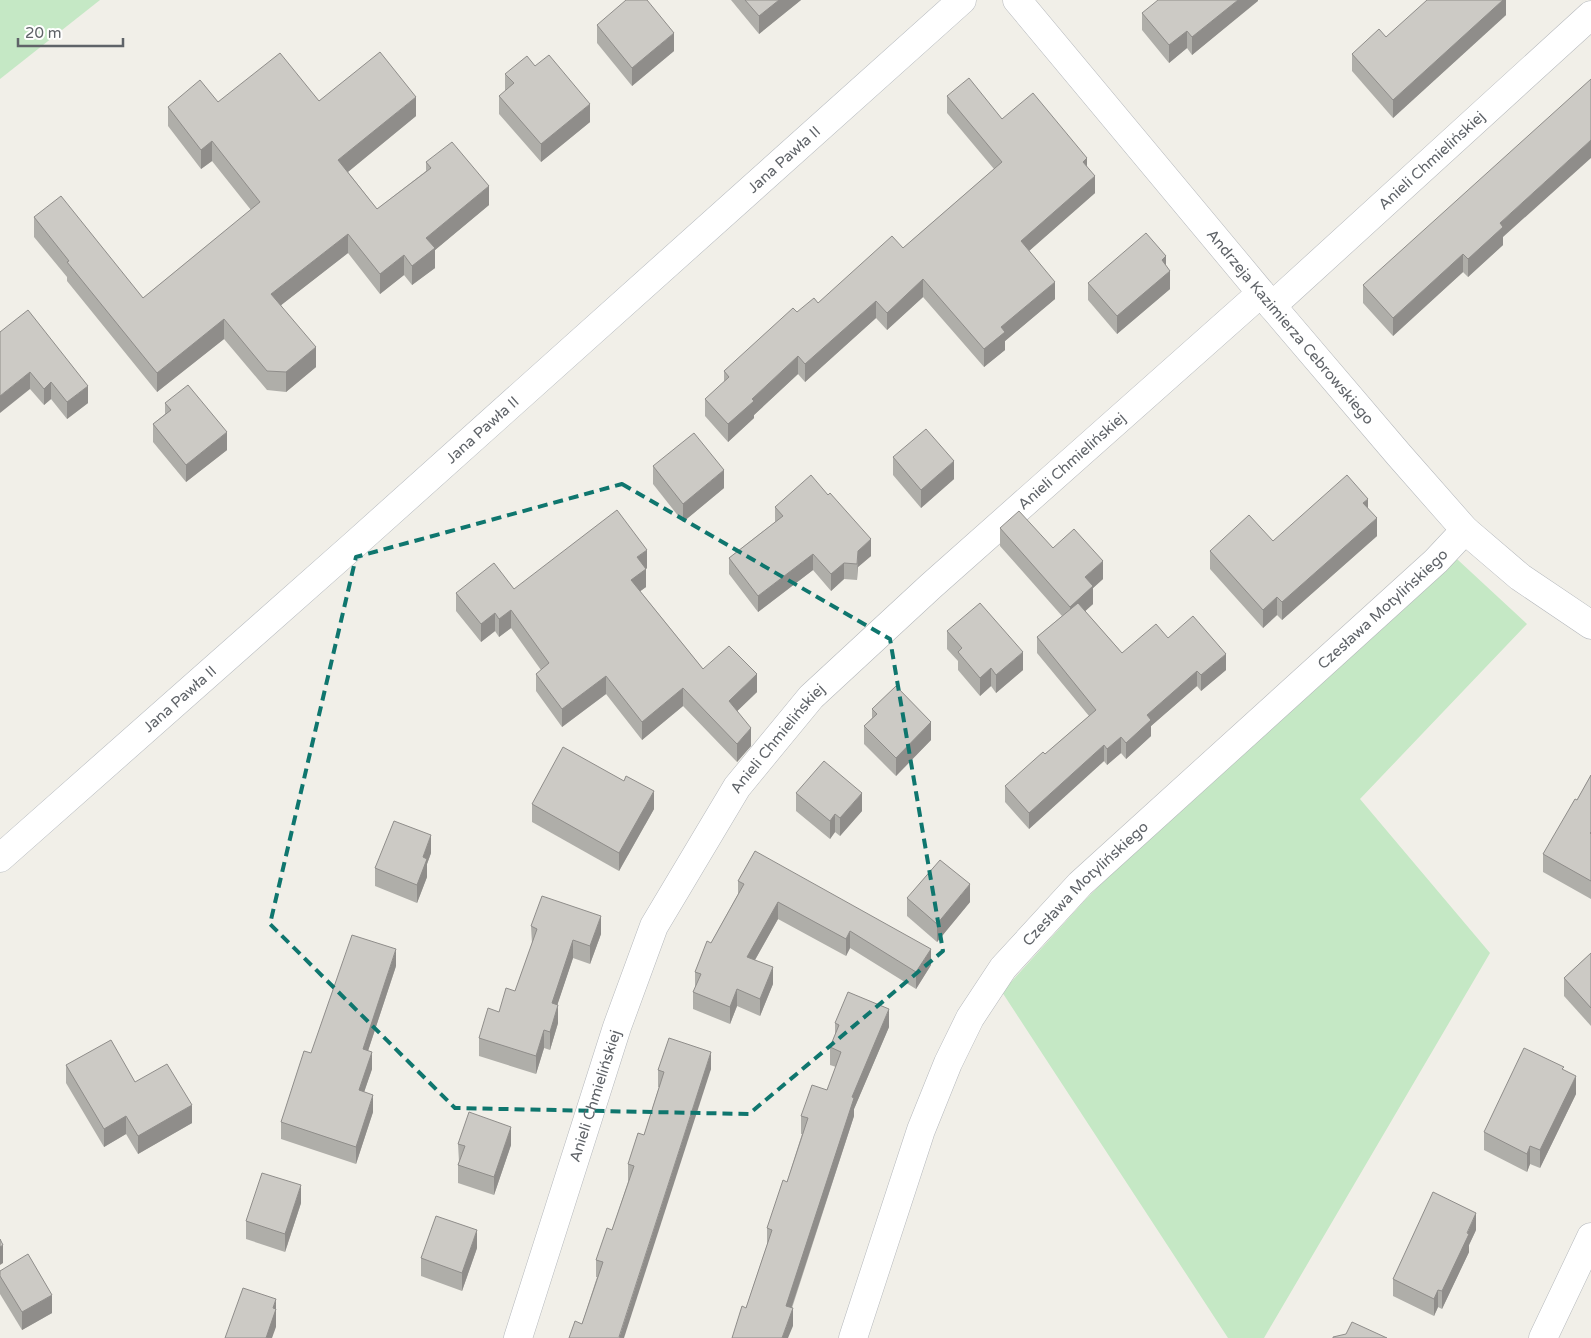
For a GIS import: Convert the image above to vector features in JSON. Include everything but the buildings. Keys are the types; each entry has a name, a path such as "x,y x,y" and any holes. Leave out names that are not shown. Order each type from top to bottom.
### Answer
{"street":[{"name":"Jana Pawła II","path":"0,858 962,0"},
{"name":"Andrzeja Kazimierza Cebrowskiego","path":"1017,0 1266,299 1399,456 1465,530 1520,577 1591,625"},
{"name":"Anieli Chmielińskiej","path":"518,1338 617,1027 654,926 737,786 811,697 931,586 1266,299 1591,15"},
{"name":"Czesława Motylińskiego","path":"852,1338 921,1130 941,1080 970,1018 1003,968 1080,884 1436,561 1465,530"},
{"path":"1543,1338 1591,1237"}],"highlighted area":[{"path":"622,484 890,639 943,951 749,1114 455,1108 270,924 356,557"}],"green space":[{"path":"0,0 100,0 0,79"},
{"path":"1444,547 1527,624 1360,799 1490,953 1264,1338 1228,1338 1002,992 1086,899"}]}
